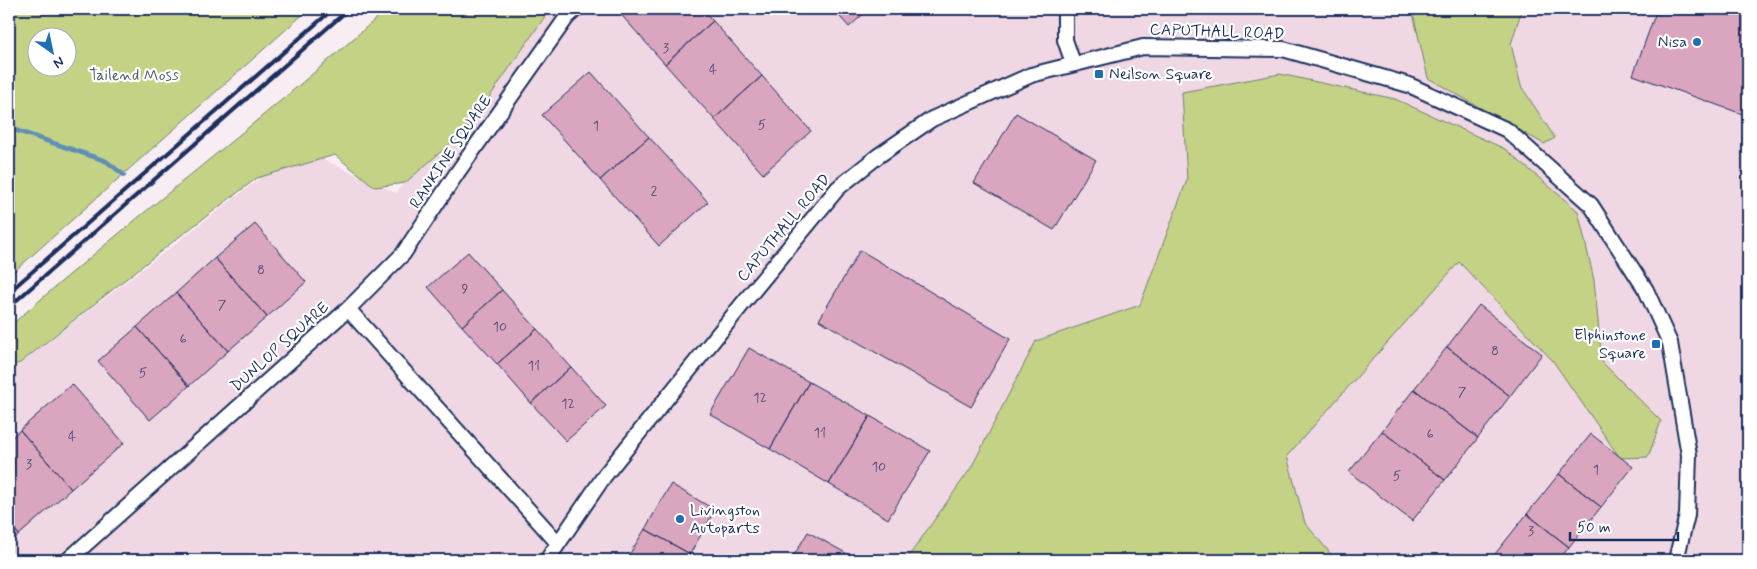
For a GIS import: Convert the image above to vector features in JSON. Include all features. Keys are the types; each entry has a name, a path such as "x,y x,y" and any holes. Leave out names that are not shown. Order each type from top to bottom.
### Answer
{"street":[{"name":"RANKINE SQUARE","path":"348,309 403,254 512,93 567,17 576,9"},
{"path":"1066,9 1065,40 1073,63"},
{"name":"CAPUTHALL ROAD","path":"547,560 606,475 838,188 878,156 932,119 1031,75 1143,47 1283,49 1409,86 1507,130 1591,205 1646,290 1670,343 1689,455 1687,515 1676,560"},
{"name":"DUNLOP SQUARE","path":"68,560 348,309 558,543"}],"shaded area":[{"path":"546,9 1748,9 1748,560 9,560 9,372 289,156 322,159 396,193"}],"green space":[{"name":"Tailend Moss","path":"9,9 309,9 9,276"},
{"path":"387,9 550,9 468,128 405,183 375,187 335,155 257,178 175,240 20,363 9,367 9,327 294,90"},
{"path":"1412,9 1522,9 1511,44 1521,86 1555,138 1544,144 1428,78"},
{"path":"1280,74 1395,99 1505,149 1578,211 1594,280 1602,362 1661,421 1648,457 1620,458 1553,361 1459,262 1287,456 1305,523 1336,560 906,560 971,468 1036,341 1140,305 1187,180 1182,92"}],"building":[{"path":"616,9 702,9 713,21 665,64"},
{"path":"833,9 869,9 849,27"},
{"name":"Nisa","path":"1657,9 1748,9 1748,116 1633,75"},
{"path":"713,21 762,76 714,119 665,64"},
{"path":"591,72 649,137 600,180 542,115"},
{"path":"762,76 811,131 763,174 714,119"},
{"path":"1016,113 1096,160 1054,230 974,183"},
{"path":"649,137 708,202 659,246 600,180"},
{"path":"255,224 306,282 267,317 215,258"},
{"path":"860,250 1010,339 971,407 819,320"},
{"path":"468,252 502,290 462,326 428,287"},
{"path":"215,258 267,317 228,351 176,293"},
{"path":"502,290 537,329 497,364 462,326"},
{"path":"176,293 228,351 189,386 137,327"},
{"path":"1479,305 1542,354 1510,396 1447,347"},
{"path":"137,327 189,386 150,420 98,361"},
{"path":"537,329 571,367 531,403 497,364"},
{"path":"1447,347 1510,396 1478,438 1414,389"},
{"path":"749,348 809,382 770,449 710,414"},
{"path":"571,367 606,406 566,441 531,403"},
{"path":"809,382 870,416 829,484 770,449"},
{"path":"72,384 124,443 71,489 20,430"},
{"path":"1414,389 1478,438 1445,480 1382,431"},
{"path":"870,416 930,451 888,519 829,484"},
{"path":"20,430 71,489 19,535 9,523 9,440"},
{"path":"1382,431 1445,480 1412,521 1349,472"},
{"path":"1591,434 1633,467 1601,507 1559,474"},
{"path":"1559,474 1601,507 1569,547 1527,514"},
{"name":"Livingston Autoparts","path":"671,484 715,510 690,554 645,529"},
{"path":"1527,514 1569,547 1559,560 1503,560 1495,554"},
{"path":"9,523 19,535 9,544"},
{"path":"645,529 690,554 686,560 626,560"},
{"path":"808,532 858,560 791,560"}],"waterway":[{"path":"9,128 106,161 124,175"}],"railway":[{"path":"9,292 333,9"},
{"path":"9,307 349,9"}],"place":[{"name":"Nisa","path":"1697,42"},
{"name":"Neilson Square","path":"1099,74"},
{"name":"Elphinstone Square","path":"1656,344"},
{"name":"Livingston Autoparts","path":"680,519"}]}
